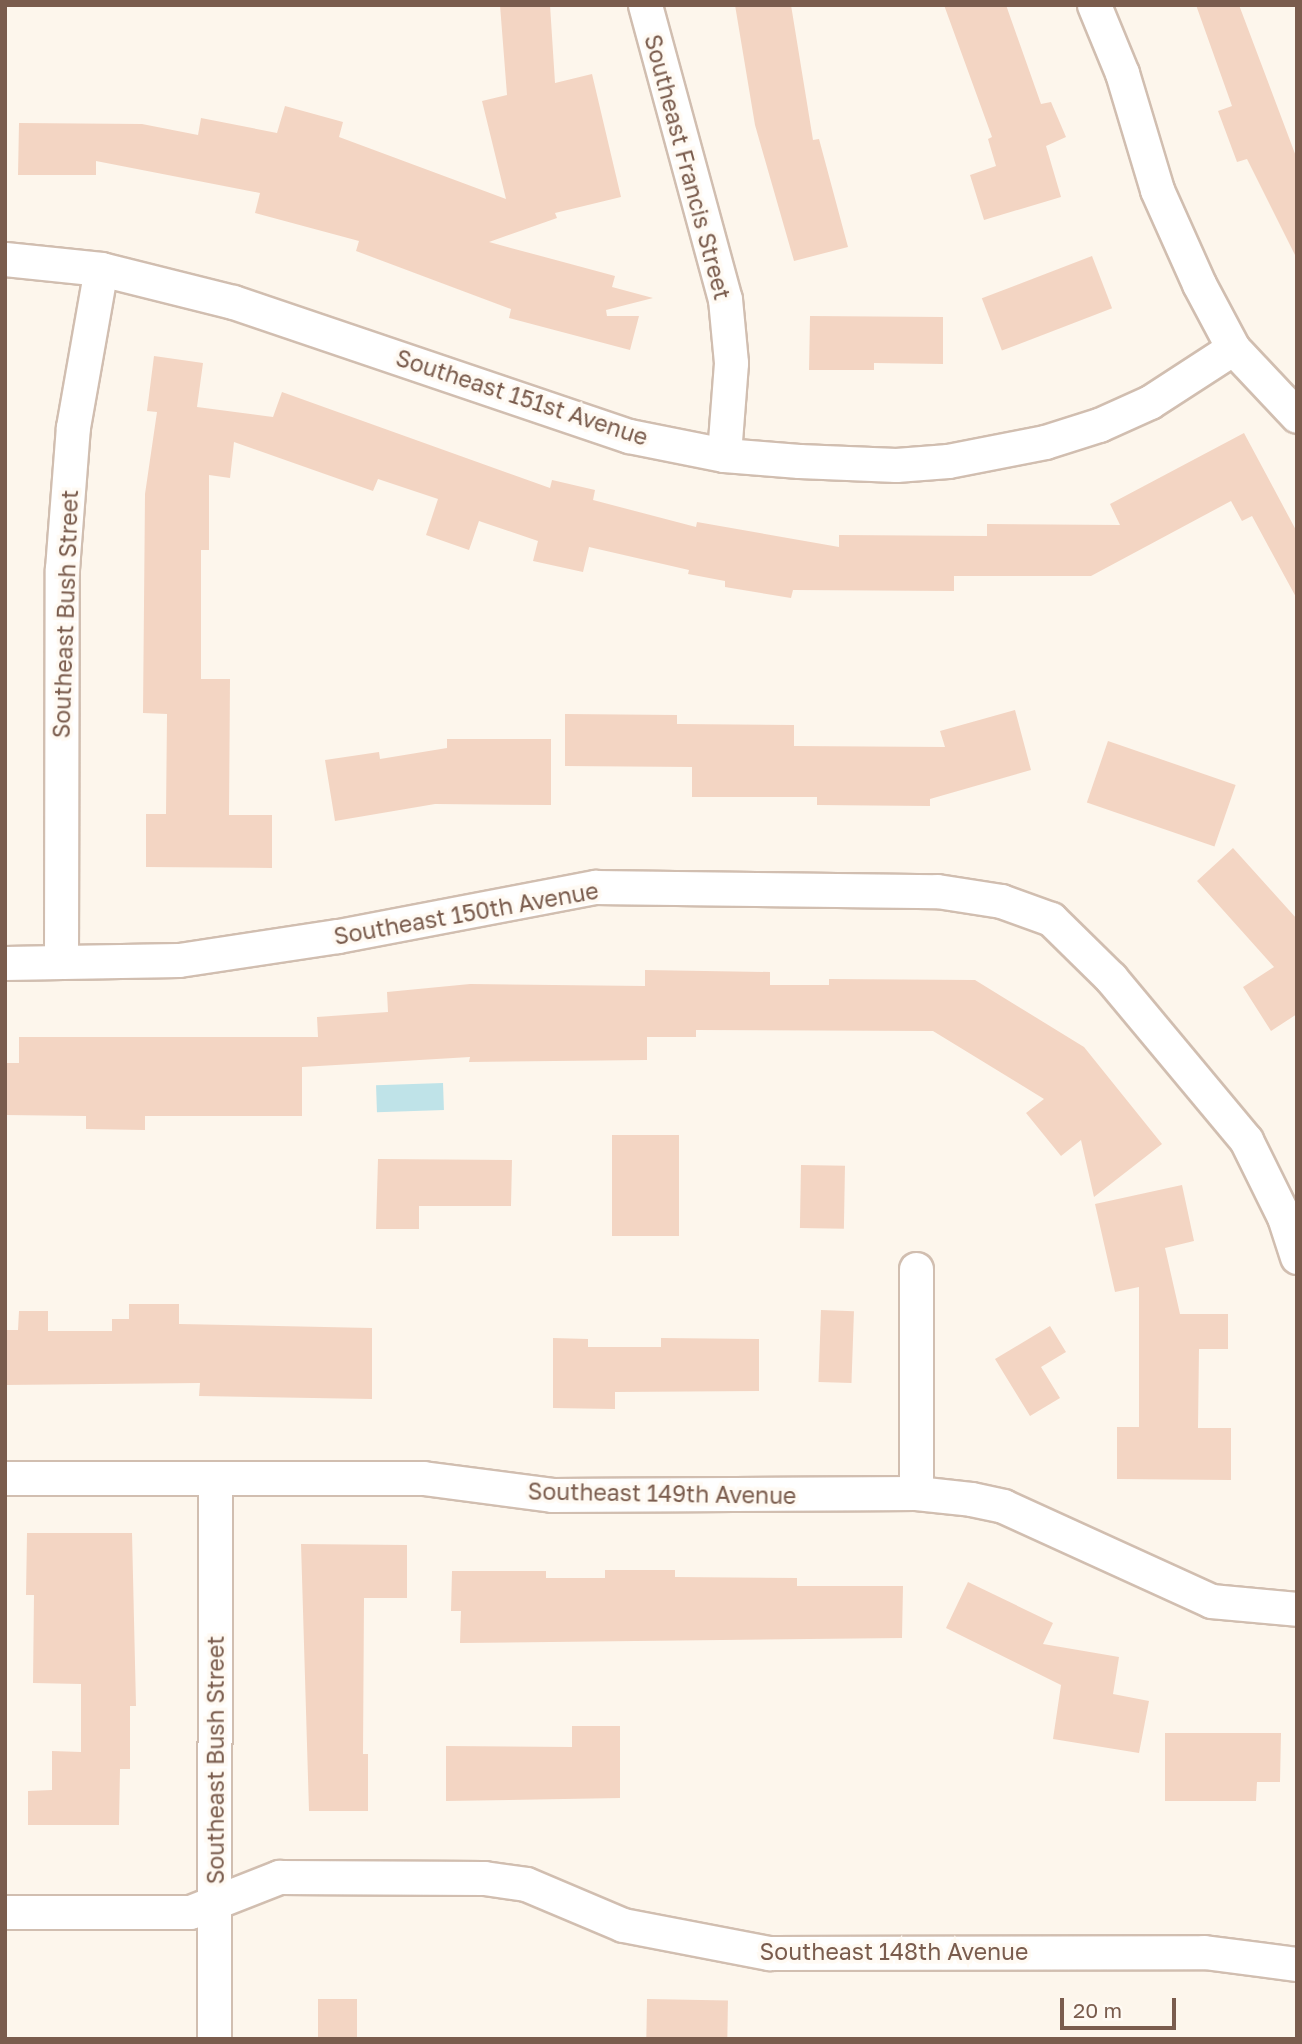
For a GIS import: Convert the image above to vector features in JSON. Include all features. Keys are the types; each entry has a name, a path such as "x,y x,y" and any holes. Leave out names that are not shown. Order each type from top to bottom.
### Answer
{"street":[{"name":"Southeast Francis Street","path":"645,5 725,299 731,363 724,455"},
{"path":"1094,5 1122,73 1166,211 1233,348 1297,416"},
{"name":"Southeast 151st Avenue","path":"5,259 101,269 233,302 629,436 724,455 896,465 948,461 1045,442 1099,425 1150,402 1233,348"},
{"name":"Southeast Bush Street","path":"61,962 62,569 73,427 101,269"},
{"name":"Southeast 150th Avenue","path":"5,963 179,960 338,936 595,887 937,891 1001,901 1051,919 1111,978 1246,1140 1284,1217 1297,1257"},
{"path":"916,1269 916,1493"},
{"name":"Southeast 149th Avenue","path":"5,1478 423,1478 552,1495 916,1493 1003,1506 1211,1601 1297,1609"},
{"name":"Southeast Bush Street","path":"214,2039 215,1480"},
{"name":"Southeast 148th Avenue","path":"5,1912 190,1912 279,1877 484,1878 526,1884 623,1924 769,1953 1204,1952 1297,1964"}],"water":[{"path":"443,1083 444,1110 377,1112 376,1085"}],"building":[{"path":"500,5 550,5 555,83 592,74 621,197 555,213 557,218 489,242 615,276 612,287 653,298 606,310 607,316 639,316 630,350 509,318 511,309 356,251 359,241 255,213 260,193 96,161 96,175 18,175 19,123 142,124 198,135 201,118 277,133 285,106 343,122 339,137 506,199 482,101 507,95"},
{"path":"735,5 791,5 813,140 819,139 848,247 794,261 755,125"},
{"path":"944,5 1006,5 1041,104 1051,102 1066,137 1046,146 1061,197 984,220 970,175 996,166 988,139 992,137"},
{"path":"1196,5 1239,5 1297,159 1297,259 1247,159 1237,162 1218,111 1232,106"},
{"path":"1092,256 1112,308 1002,351 982,298"},
{"path":"810,316 943,317 943,364 874,363 874,370 809,370"},
{"path":"154,356 203,363 197,407 273,417 282,392 550,488 552,480 595,490 593,500 696,527 697,522 839,547 839,535 987,536 987,524 1120,525 1110,504 1244,433 1297,532 1297,599 1252,516 1242,521 1231,501 1091,576 954,576 954,591 793,590 791,598 725,587 725,581 688,574 689,570 589,547 583,572 533,561 538,541 479,521 469,550 426,535 438,499 378,479 373,491 234,442 230,478 209,475 209,550 201,550 201,679 230,679 229,815 272,815 272,868 146,867 146,814 166,814 167,714 143,713 145,494 157,412 147,411"},
{"path":"1015,710 1031,770 930,799 930,806 817,805 817,797 692,797 692,767 565,766 565,714 677,715 677,724 794,725 794,746 945,747 940,731"},
{"path":"447,739 551,739 551,805 435,804 335,821 325,760 379,752 380,759 447,748"},
{"path":"1108,741 1236,785 1214,846 1087,802"},
{"path":"1233,848 1297,919 1297,1014 1271,1031 1243,987 1274,967 1197,881"},
{"path":"645,970 770,972 770,985 829,985 829,979 975,980 1084,1047 1162,1144 1094,1197 1081,1140 1061,1156 1026,1113 1044,1099 933,1031 696,1030 696,1037 647,1037 647,1060 469,1062 470,1057 302,1067 302,1116 145,1116 145,1130 86,1129 86,1116 5,1115 5,1063 19,1063 19,1037 318,1037 317,1017 388,1012 387,992 470,984 645,986"},
{"path":"612,1135 679,1135 679,1236 612,1236"},
{"path":"378,1159 512,1160 511,1206 419,1206 419,1229 376,1229"},
{"path":"801,1165 845,1166 844,1229 800,1228"},
{"path":"1182,1185 1194,1241 1165,1248 1180,1314 1228,1314 1228,1349 1199,1349 1198,1428 1231,1428 1231,1480 1117,1479 1117,1427 1139,1427 1139,1287 1115,1292 1095,1204"},
{"path":"129,1304 179,1304 179,1324 372,1328 372,1399 199,1396 200,1383 5,1385 5,1330 18,1330 19,1311 48,1311 48,1331 112,1331 112,1319 129,1319"},
{"path":"821,1310 854,1311 851,1383 818,1382"},
{"path":"1050,1326 1066,1352 1041,1367 1060,1398 1030,1416 995,1359"},
{"path":"553,1338 588,1339 588,1347 661,1347 661,1338 759,1339 759,1391 615,1392 615,1409 553,1408"},
{"path":"27,1533 132,1533 136,1706 130,1706 130,1769 120,1769 119,1825 28,1825 28,1791 52,1790 52,1751 81,1752 81,1684 33,1683 34,1595 26,1595"},
{"path":"301,1544 407,1545 407,1598 364,1598 363,1754 368,1754 368,1811 309,1811"},
{"path":"605,1570 675,1570 675,1577 797,1578 797,1586 903,1586 902,1638 460,1643 461,1611 451,1611 452,1571 546,1571 546,1578 605,1578"},
{"path":"968,1582 1053,1623 1043,1644 1119,1657 1113,1694 1149,1701 1139,1753 1053,1739 1061,1685 946,1628"},
{"path":"572,1726 620,1726 620,1798 446,1801 446,1746 572,1747"},
{"path":"1165,1733 1281,1733 1280,1782 1257,1782 1256,1801 1165,1801"},
{"path":"318,1999 357,1999 357,2039 318,2039"},
{"path":"647,1999 728,2000 727,2039 646,2039"}]}
